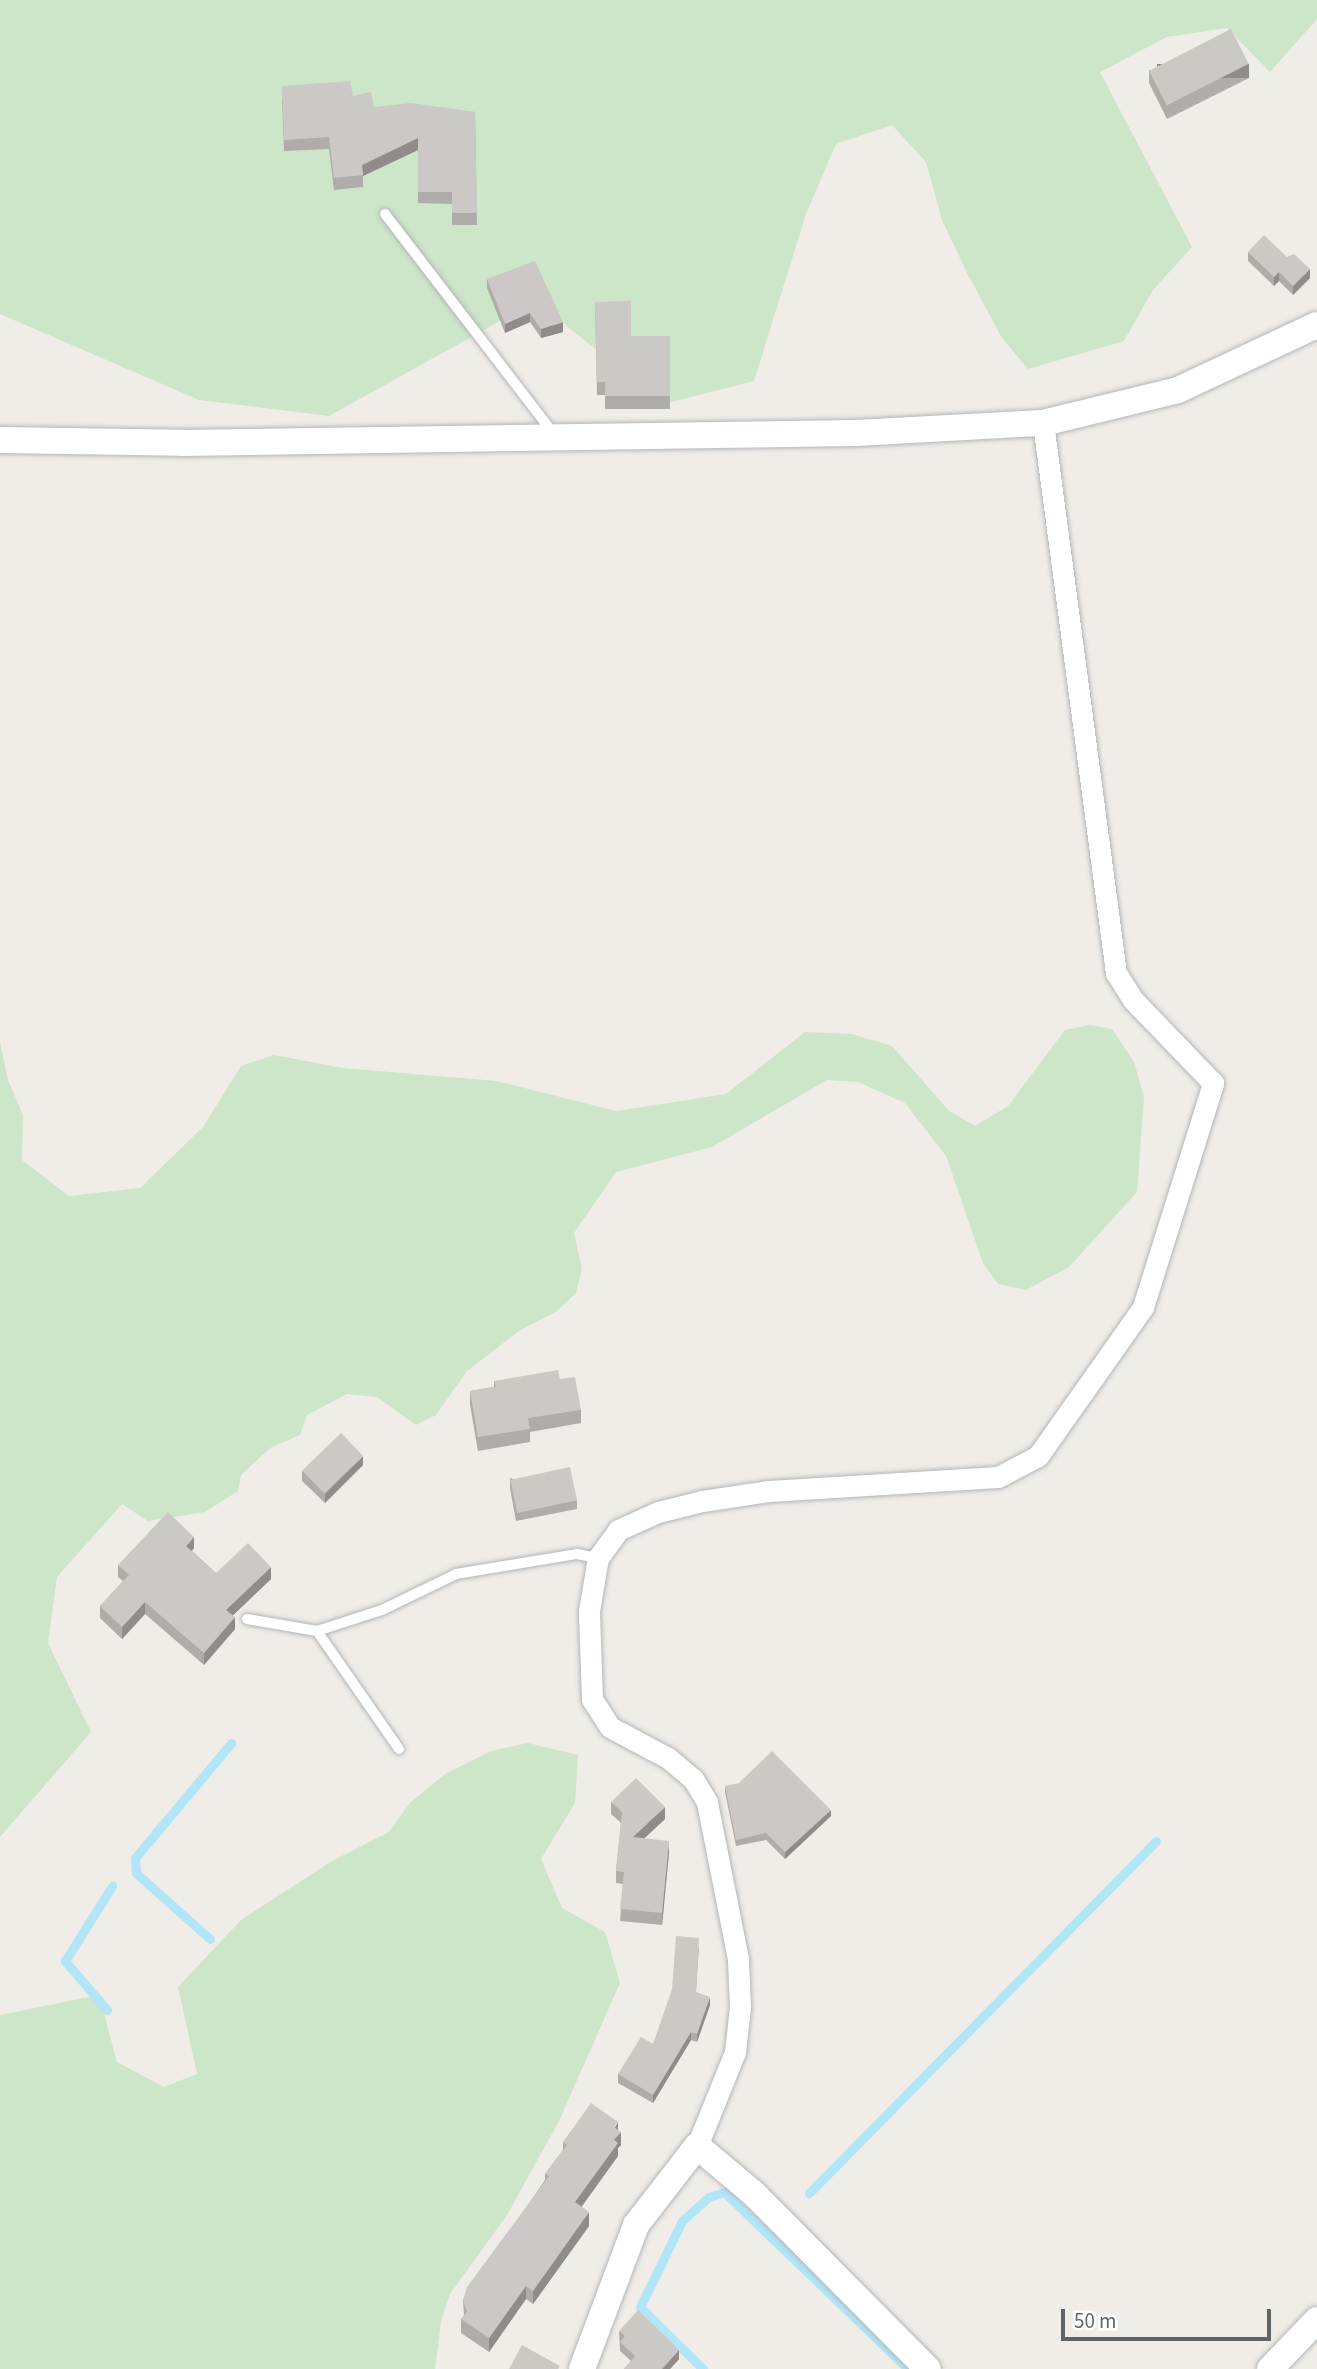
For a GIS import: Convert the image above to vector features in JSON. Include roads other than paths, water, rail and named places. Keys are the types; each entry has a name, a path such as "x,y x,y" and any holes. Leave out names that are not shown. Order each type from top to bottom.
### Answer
{"street":[{"path":"0,440 856,433 1044,423 1178,390 1317,325"},
{"path":"583,2369 636,2225 697,2146 735,2052 738,1959 707,1801 694,1779 668,1758 610,1727 592,1699 589,1611 597,1558 618,1530 658,1512 702,1501 769,1491 998,1477 1038,1455 1143,1307 1213,1083 1133,1000 1116,973 1044,423"},
{"path":"697,2146 753,2193 928,2369"},
{"path":"1270,2369 1317,2320"}],"lane":[{"path":"385,214 556,436"},
{"path":"247,1619 317,1631 382,1610 456,1574 523,1567 577,1554 597,1558"},
{"path":"317,1631 399,1749"}],"waterway":[{"path":"210,1939 136,1873 135,1858 231,1743"},
{"path":"809,2193 1156,1841"},
{"path":"107,2010 65,1961 112,1886"},
{"path":"703,2369 640,2307 682,2221 709,2197 724,2192 908,2369"}]}
